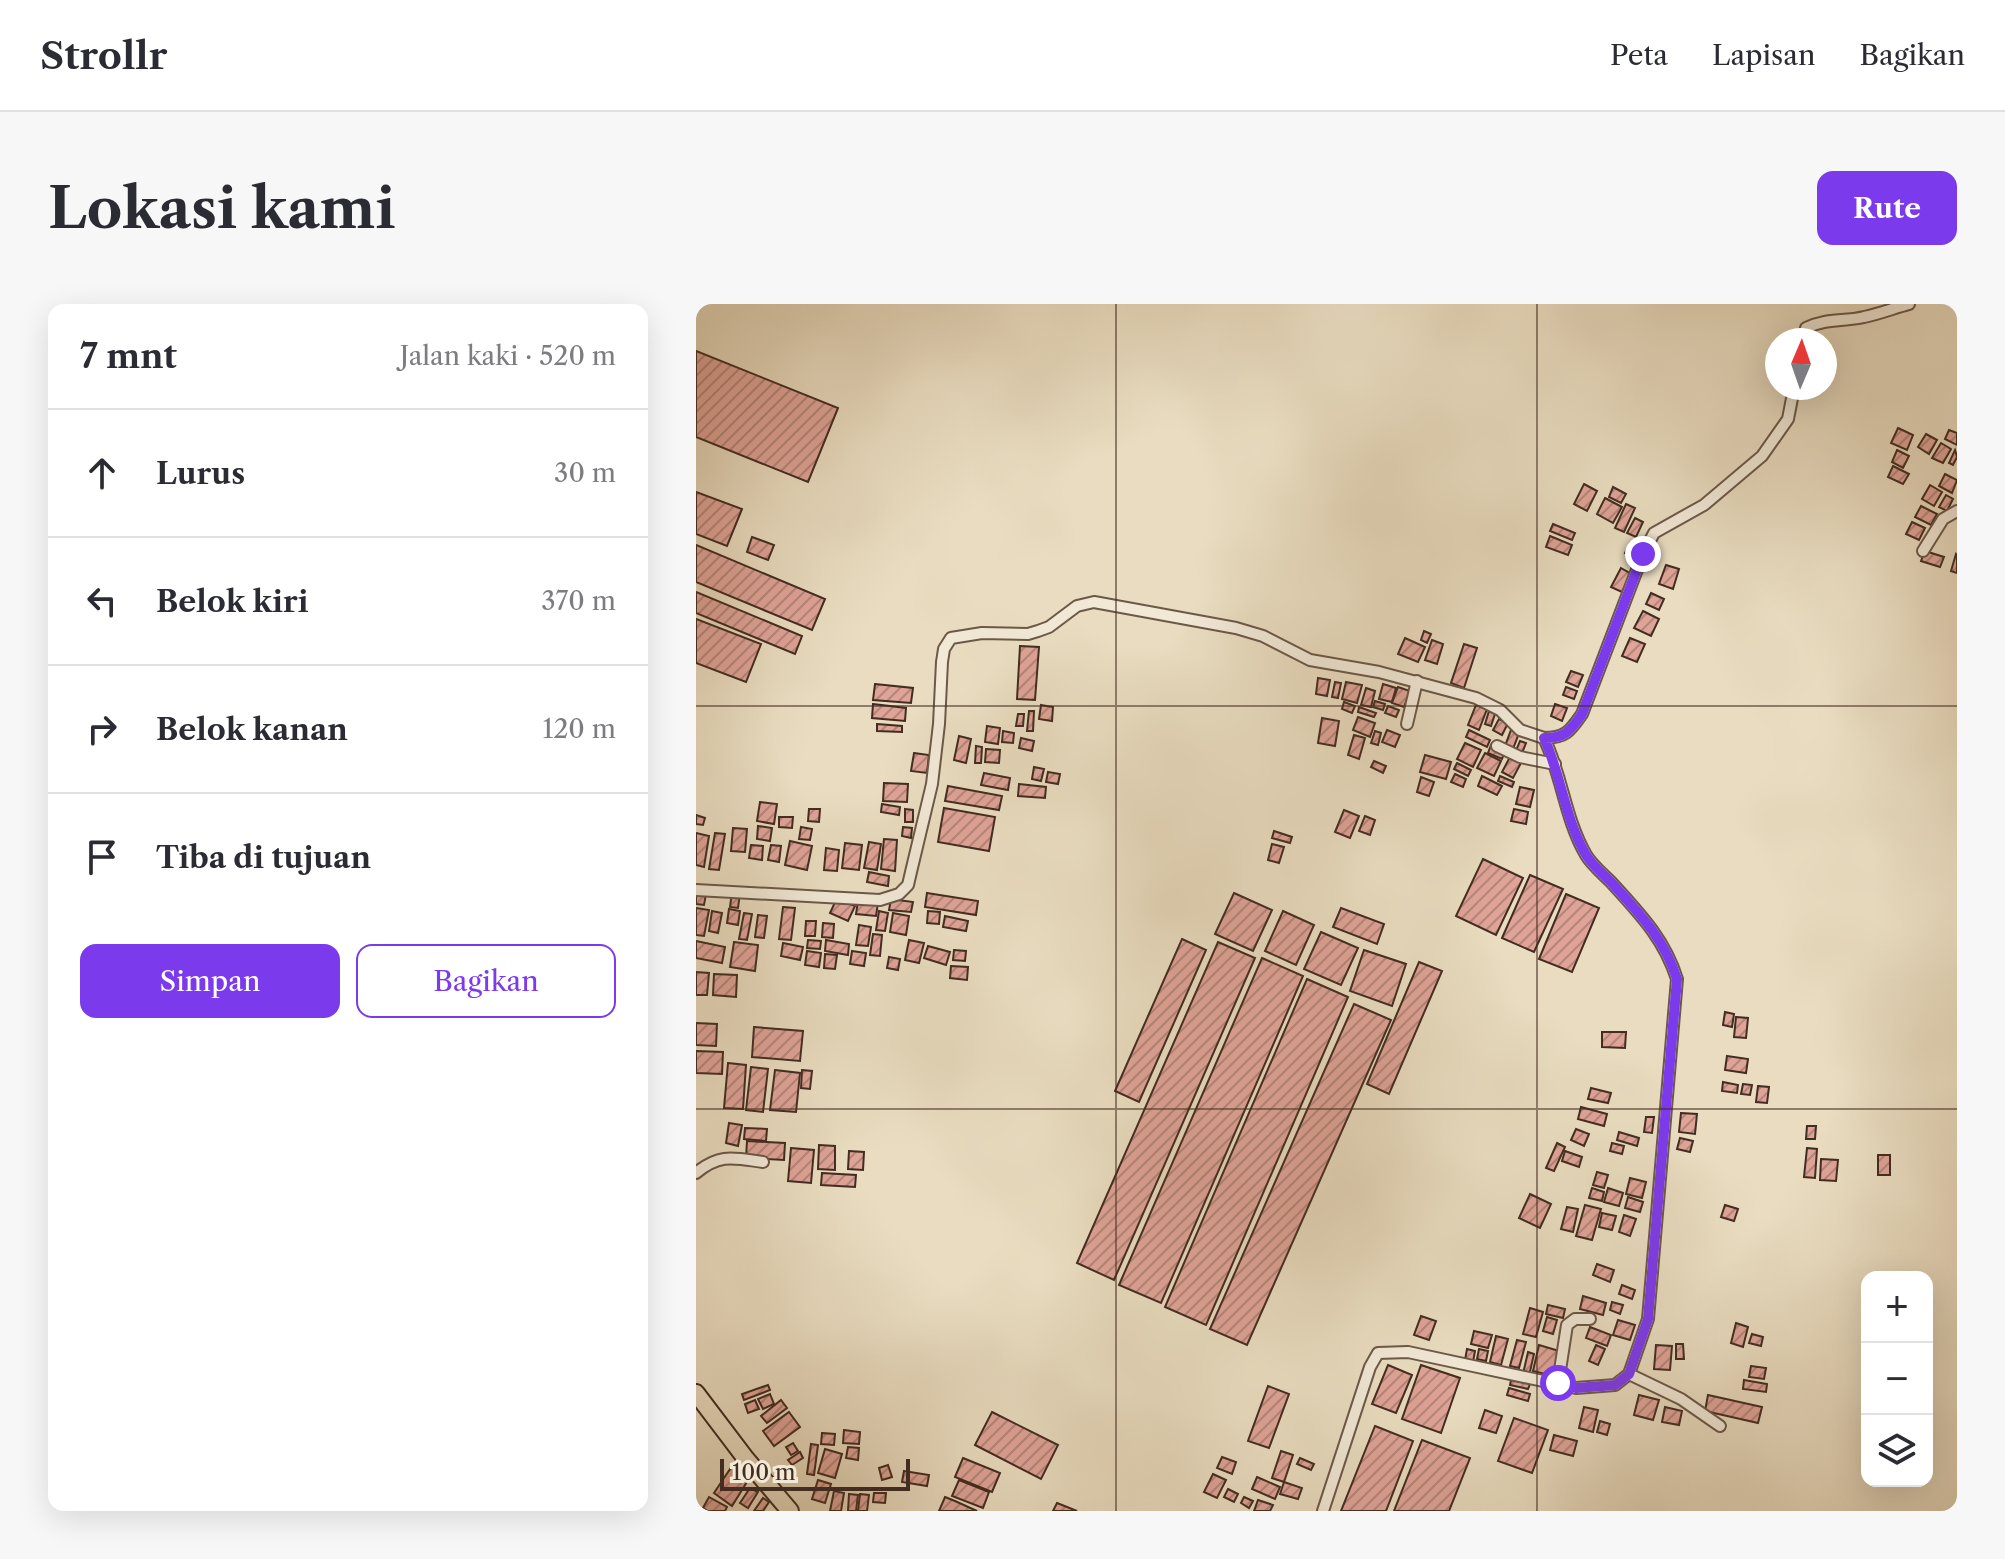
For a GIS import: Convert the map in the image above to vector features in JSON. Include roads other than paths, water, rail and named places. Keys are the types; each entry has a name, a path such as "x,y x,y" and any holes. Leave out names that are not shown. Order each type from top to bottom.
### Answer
{"highway":[{"path":"696,1393 790,1511"}],"street":[{"path":"1806,328 1823,320 1865,317 1909,304"},
{"path":"696,890 880,900 899,894 908,885 932,784 942,662 944,649 951,638 982,633 1038,631 1049,627 1077,606 1094,602 1236,628 1263,636 1310,660 1417,681 1476,698 1500,710 1520,730 1544,738 1569,734 1582,714 1621,609 1654,533 1704,505 1762,456 1788,419 1792,400"},
{"path":"1923,551 1943,519 1957,511"},
{"path":"1407,724 1417,681"},
{"path":"1323,1511 1370,1367 1378,1353 1408,1352 1576,1388 1615,1385 1629,1374 1648,1319 1677,979 1670,955 1655,932 1588,859 1576,837 1555,764 1544,738"},
{"path":"1497,746 1520,757 1555,764"},
{"path":"696,1173 715,1159 728,1157 763,1162"},
{"path":"1558,1383 1567,1325 1575,1319 1590,1319"},
{"path":"1629,1374 1681,1399 1720,1426"}]}
